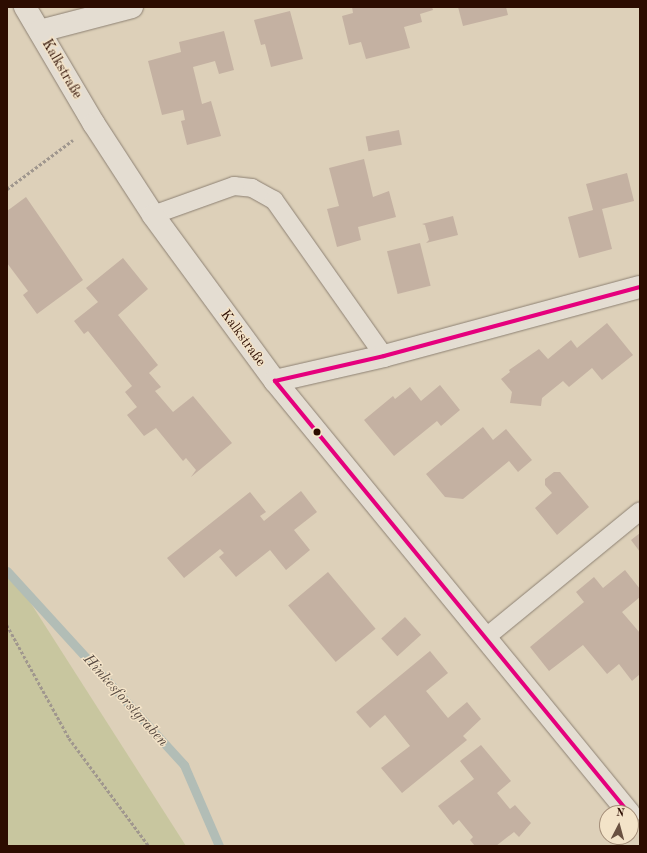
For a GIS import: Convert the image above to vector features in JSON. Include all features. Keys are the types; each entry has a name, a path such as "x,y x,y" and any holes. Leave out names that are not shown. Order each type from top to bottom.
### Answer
{"street":[{"name":"Kalkstraße","path":"25,7 94,124 153,215 275,381 622,805"},
{"path":"40,31 132,7"},
{"path":"275,381 384,356 640,287"}],"lane":[{"path":"153,215 234,186 252,188 274,200 384,356"},
{"path":"485,638 640,511"}],"path":[{"path":"7,189 94,124"},
{"path":"7,625 69,738 149,846"}],"shaded area":[{"path":"7,566 186,846 7,846"}],"building":[{"path":"352,7 432,7 433,10 420,14 422,22 404,27 410,48 366,59 361,42 349,45 342,16 353,13"},
{"path":"458,7 506,7 508,15 463,26"},
{"path":"290,11 303,59 271,67 265,44 261,45 254,20"},
{"path":"224,31 234,70 219,74 215,61 193,67 202,104 211,101 221,136 187,145 181,121 185,120 183,110 162,115 148,61 181,52 179,42"},
{"path":"399,130 402,145 368,151 366,136"},
{"path":"364,159 373,197 389,191 396,217 358,227 361,240 337,247 327,209 339,206 329,168"},
{"path":"627,173 634,201 602,209 612,249 579,258 568,217 593,210 586,184"},
{"path":"26,197 83,280 37,314 23,295 28,291 7,263 7,211"},
{"path":"453,216 458,235 426,243 429,240 425,225 422,224"},
{"path":"420,243 431,286 398,294 387,251"},
{"path":"123,258 148,289 118,315 158,365 149,373 161,387 155,391 173,412 193,396 232,443 191,477 196,470 186,458 183,461 156,428 144,436 127,415 137,407 125,392 132,386 88,331 84,334 74,321 98,302 86,288"},
{"path":"607,323 633,355 602,380 592,368 569,387 563,381 542,398 541,406 510,403 512,392 501,379 510,372 509,370 539,349 548,359 571,340 577,348"},
{"path":"440,385 460,410 441,426 437,421 394,456 364,420 393,396 395,399 410,387 421,401"},
{"path":"483,427 493,440 506,429 532,460 518,472 509,461 463,499 445,497 426,474"},
{"path":"554,472 560,472 589,507 557,535 535,508 552,493 545,485 545,479"},
{"path":"301,491 317,512 294,530 310,550 286,570 270,550 236,577 219,557 224,553 220,549 184,578 167,558 250,492 266,512 260,516 264,521"},
{"path":"640,533 640,552 631,540"},
{"path":"625,570 640,589 640,597 622,612 640,633 640,674 632,681 619,664 607,674 583,645 549,671 530,647 584,602 576,592 594,577 603,588"},
{"path":"328,572 376,629 336,662 288,605"},
{"path":"405,617 421,635 397,656 381,638"},
{"path":"430,651 448,673 426,691 448,718 467,702 481,719 463,736 467,740 402,793 381,768 410,746 385,715 370,728 356,712"},
{"path":"481,745 511,781 497,793 510,809 515,805 531,823 519,837 514,832 496,846 475,846 470,840 473,837 459,820 453,825 438,806 474,779 460,761"}],"waterway":[{"name":"Hinkesforstgraben","path":"7,571 184,765 219,846"}],"transit line":[{"path":"622,805 275,381 384,356 640,287"}]}
